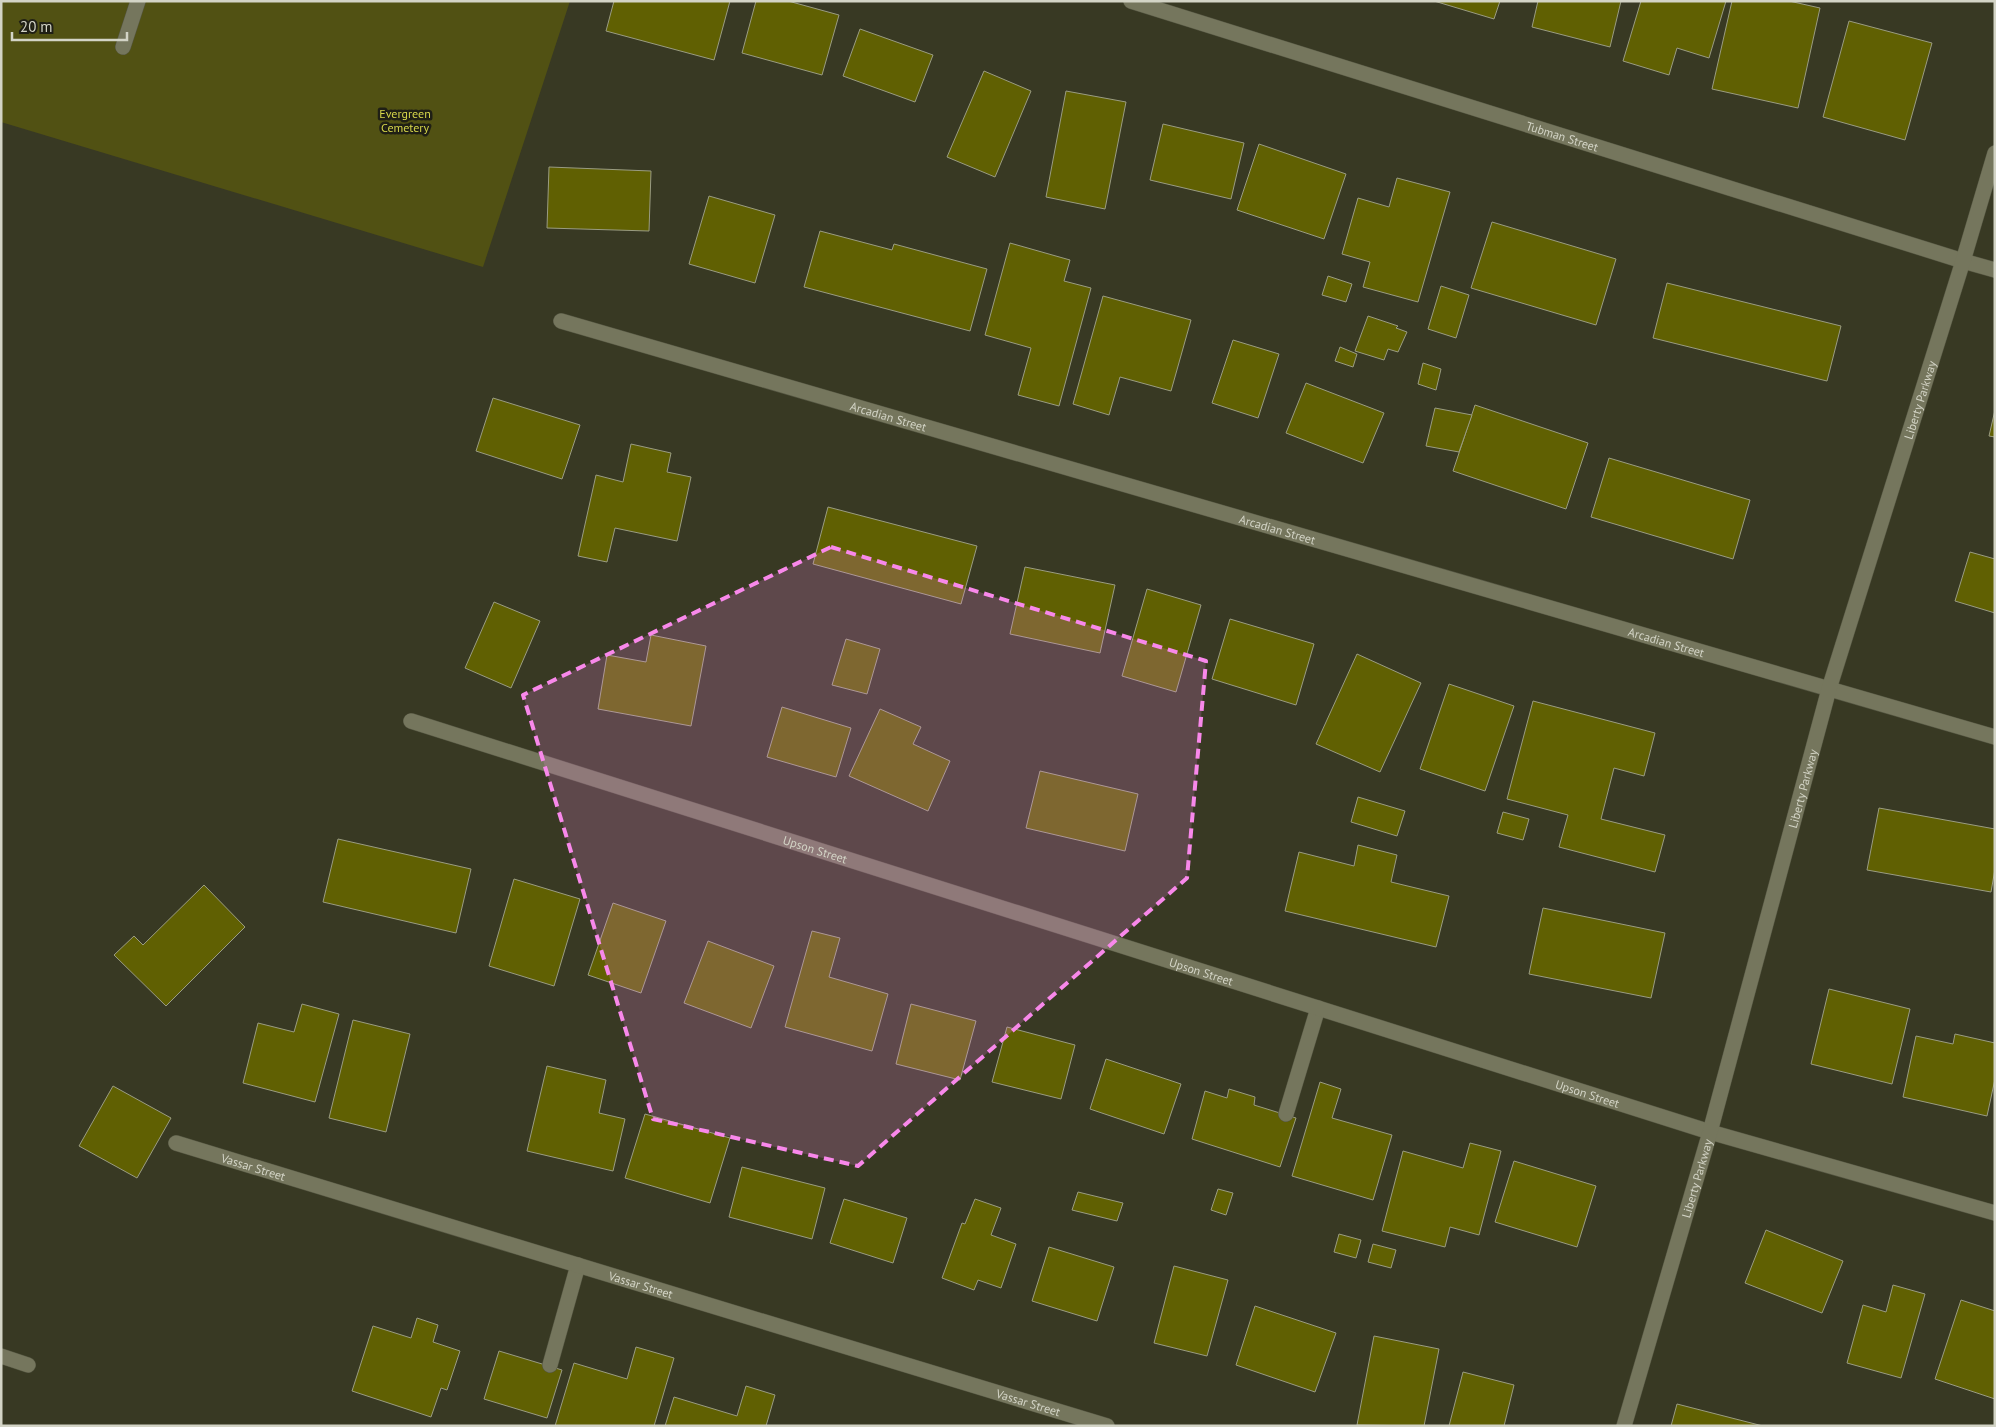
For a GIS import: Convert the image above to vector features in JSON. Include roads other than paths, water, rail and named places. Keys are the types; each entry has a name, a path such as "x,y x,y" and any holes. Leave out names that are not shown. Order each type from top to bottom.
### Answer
{"street":[{"path":"123,47 138,1"},
{"name":"Tubman Street","path":"1131,1 1963,262 1995,270"},
{"name":"Liberty Parkway","path":"1624,1426 1710,1132 1829,689 1963,262 1995,153"},
{"name":"Arcadian Street","path":"561,321 1995,737"},
{"name":"Upson Street","path":"411,721 1710,1132 1995,1213"},
{"path":"1286,1114 1318,1008"},
{"name":"Vassar Street","path":"176,1142 1107,1426"},
{"path":"550,1365 578,1265"},
{"path":"1,1356 28,1365"}],"park label":[{"name":"Evergreen Cemetery","path":"405,120"}]}
